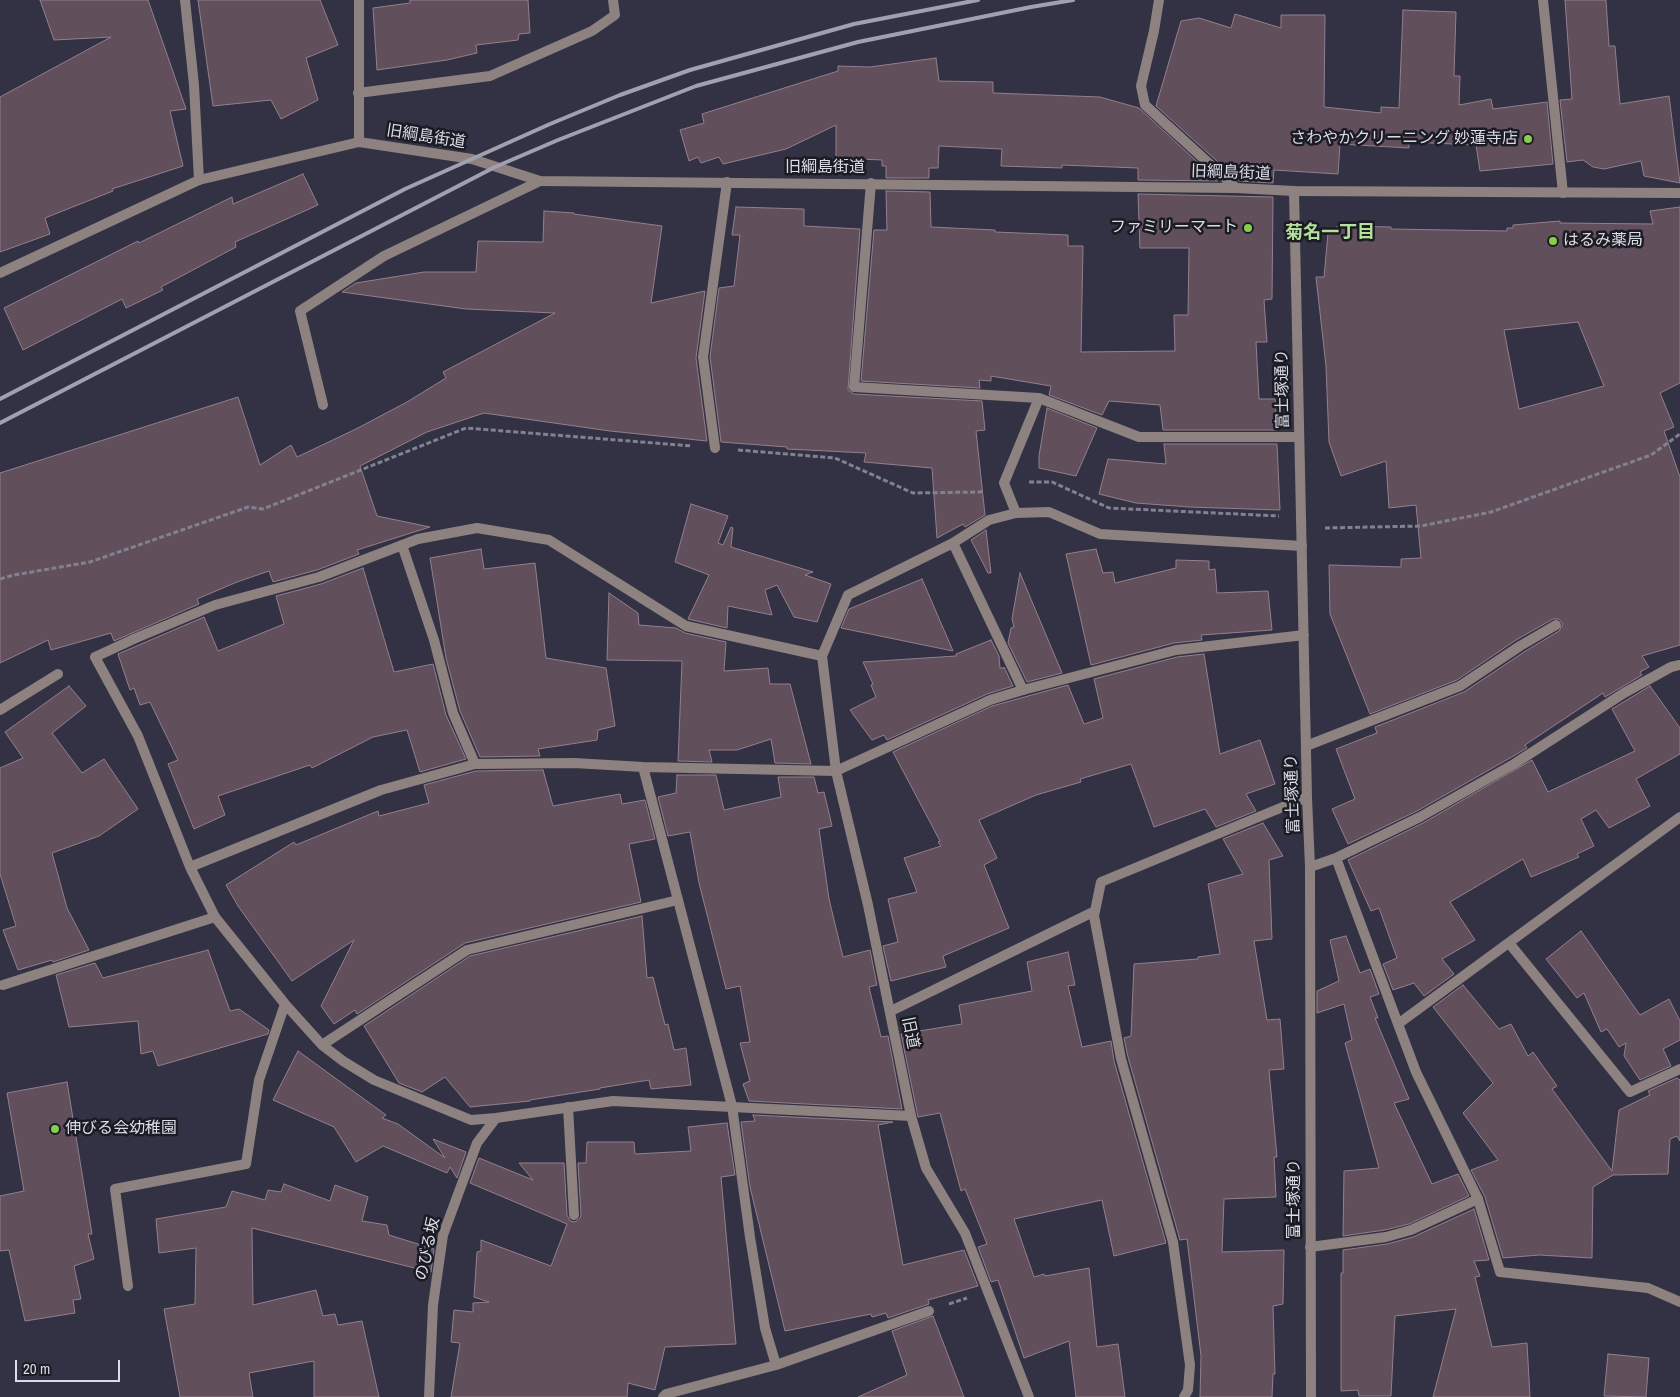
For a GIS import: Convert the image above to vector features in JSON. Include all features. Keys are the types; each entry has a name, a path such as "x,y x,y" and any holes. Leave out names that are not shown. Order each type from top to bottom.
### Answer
{"street":[{"path":"185,0 194,85 199,180"},
{"path":"359,0 359,142"},
{"path":"358,93 490,76 592,31 615,15 613,0"},
{"path":"1159,0 1141,86 1145,105 1236,188"},
{"path":"1543,0 1563,193"},
{"name":"旧綱島街道","path":"0,273 199,180 359,142 472,159 540,181 871,183 1236,188 1294,191 1680,193"},
{"path":"323,405 300,311 384,256 540,181"},
{"path":"715,448 703,357 727,182"},
{"path":"871,183 854,386 1039,398 1139,437 1299,436"},
{"name":"富士塚通り","path":"1294,191 1310,867 1311,1397"},
{"path":"1016,513 1004,483 1039,398"},
{"path":"911,1116 613,1100 496,1118 471,1120 374,1080 343,1061 322,1045 285,1004 215,917 190,867 138,736 95,657 215,605 319,576 418,540 477,528 550,540 686,626 822,656 848,595 953,543 989,520 1016,513 1049,512 1100,534 1302,546"},
{"path":"953,543 1023,690"},
{"path":"402,545 434,640 453,714 475,764"},
{"path":"1306,746 1460,686 1520,646 1556,625"},
{"path":"190,867 381,790 475,764 574,763 836,771 990,700 1023,690 1176,650 1304,635"},
{"name":"旧道","path":"822,656 836,771 868,905 911,1116 926,1168 965,1232 1029,1397"},
{"path":"1310,867 1336,858 1428,812 1514,764 1624,693 1671,666 1680,664"},
{"path":"0,710 58,674"},
{"path":"643,766 732,1106 765,1328 776,1365"},
{"path":"1184,1397 1188,1390 1190,1365 1173,1242 1121,1059 1094,916 1095,911 1101,882 1307,797"},
{"path":"1398,1024 1680,817"},
{"path":"1336,858 1416,1072 1478,1199 1500,1272 1648,1288 1680,1302"},
{"path":"322,1045 467,950 678,900"},
{"path":"891,1011 1095,911"},
{"path":"3,985 215,917"},
{"path":"1509,943 1630,1092 1680,1069"},
{"path":"128,1286 115,1189 246,1164 259,1080 285,1004"},
{"path":"568,1107 574,1215"},
{"name":"のびる坂","path":"429,1397 433,1305 443,1235 477,1143 496,1118"},
{"path":"1310,1247 1386,1237 1403,1232 1478,1199"},
{"path":"663,1397 666,1394 776,1365 929,1312"}],"path":[{"path":"0,579 90,562 248,507 263,508 466,428 835,458 913,493 980,492 1010,481 1052,482 1109,508 1301,517"},
{"path":"1302,528 1421,526 1491,512 1651,455 1680,434"},
{"path":"929,1312 988,1291"}],"building":[{"path":"40,0 148,0 186,109 170,111 183,166 112,189 113,191 45,218 50,234 0,252 0,97 111,37 54,40"},
{"path":"198,0 320,0 338,45 306,58 318,100 281,119 271,100 213,106"},
{"path":"410,0 528,0 530,33 519,34 518,40 476,45 477,53 447,60 377,70 373,8 410,3"},
{"path":"1565,0 1606,0 1609,46 1615,46 1620,104 1669,96 1680,183 1644,176 1641,161 1604,169 1593,167 1583,160 1567,162 1560,100 1572,99"},
{"path":"1403,10 1456,12 1454,76 1460,76 1459,105 1491,99 1493,109 1547,102 1553,164 1480,171 1476,145 1409,142 1409,148 1340,144 1338,174 1274,170 1273,183 1239,181 1156,106 1181,21 1199,18 1231,28 1235,14 1281,28 1281,15 1325,15 1324,107 1381,113 1381,107 1399,108"},
{"path":"936,58 939,81 993,82 993,93 1100,97 1139,108 1218,181 1138,180 1138,168 1062,165 1062,168 1001,166 1002,149 939,146 938,168 929,168 929,178 886,178 886,166 882,166 882,160 836,158 836,125 786,149 723,164 719,157 701,163 698,157 689,161 680,130 704,123 702,114 838,71 838,66 870,67"},
{"path":"303,174 318,205 235,242 236,247 161,287 163,290 126,308 122,299 23,350 4,308 138,241 139,243 232,197 233,204"},
{"path":"886,191 930,192 931,227 1068,235 1068,246 1083,246 1081,352 1175,351 1174,315 1188,315 1189,248 1140,248 1138,194 1273,197 1272,299 1264,300 1267,342 1256,342 1259,399 1275,399 1277,430 1163,430 1160,405 1109,401 1102,415 1049,395 1051,386 991,376 991,381 979,380 980,388 861,381 874,230 887,230"},
{"path":"736,207 804,209 804,226 860,229 848,390 854,394 982,401 985,430 976,431 985,515 965,527 963,524 937,538 932,468 864,462 866,453 787,449 787,447 721,442 710,357 719,288 734,286 740,235 732,235"},
{"path":"1680,207 1680,383 1660,393 1674,427 1664,431 1680,477 1680,645 1642,656 1649,667 1640,672 1642,675 1605,697 1603,693 1525,745 1527,748 1510,758 1417,811 1348,844 1332,809 1355,799 1336,749 1377,733 1375,727 1464,692 1559,631 1563,624 1559,619 1553,619 1516,640 1457,680 1370,714 1330,614 1329,565 1401,567 1401,559 1421,558 1416,505 1389,508 1386,461 1341,476 1329,442 1326,366 1316,277 1324,277 1328,233 1338,226 1507,231 1507,228 1513,228 1513,225 1560,221 1560,223 1653,224 1650,211","holes":["1578,322 1604,386 1519,409 1504,330"]},
{"path":"544,211 574,213 662,226 651,303 705,291 696,358 707,441 610,431 484,413 427,432 360,466 377,516 430,527 357,550 359,554 317,570 273,582 269,571 237,582 197,599 199,604 114,641 111,633 51,650 48,640 0,663 0,473 238,397 260,465 291,445 297,457 356,429 407,402 446,378 443,372 555,313 466,309 342,292 356,283 424,272 476,272 478,241 543,242"},
{"path":"1047,408 1097,428 1076,476 1039,468 1039,456"},
{"path":"1164,444 1277,444 1280,510 1136,503 1099,494 1108,459 1166,464"},
{"path":"691,504 728,516 718,543 723,545 731,527 733,528 731,547 813,572 805,575 831,584 817,622 794,617 777,585 765,590 772,615 728,606 727,628 688,619 709,575 675,562"},
{"path":"986,530 991,573 988,573 971,540"},
{"path":"481,549 484,569 535,563 546,658 606,668 615,726 598,730 597,740 538,749 540,756 480,757 460,711 446,658 430,558"},
{"path":"1096,549 1103,573 1113,572 1115,583 1176,568 1176,560 1209,561 1209,570 1215,569 1217,593 1268,591 1272,630 1201,635 1202,640 1174,643 1091,665 1066,554"},
{"path":"363,568 394,672 433,664 446,715 466,759 420,772 407,730 373,737 312,768 310,765 218,796 225,815 194,829 168,764 178,760 150,702 140,705 134,688 130,690 118,654 204,617 218,651 284,624 276,596 321,584"},
{"path":"1020,573 1062,673 1027,682 1008,643 1011,628 1014,627 1012,619"},
{"path":"922,579 953,651 841,628 849,609"},
{"path":"609,593 638,613 639,625 676,628 685,633 726,642 724,671 768,668 770,684 790,684 811,764 775,763 771,739 737,750 709,750 712,762 678,761 682,661 607,660"},
{"path":"991,640 999,656 1000,668 1004,667 1013,686 987,694 887,740 884,735 872,740 850,710 876,697 871,685 873,684 863,662 956,656 956,654"},
{"path":"1204,654 1220,754 1260,740 1275,784 1246,794 1256,811 1216,827 1205,809 1154,827 1131,764 1080,779 1081,782 1036,795 979,820 997,858 984,865 1009,928 943,956 946,967 891,981 883,946 898,942 888,899 917,892 904,858 941,846 893,752 992,706 1068,685 1084,724 1103,718 1094,679 1177,657"},
{"path":"69,686 86,706 52,733 82,773 104,759 138,809 99,836 52,853 67,908 89,950 53,962 52,960 18,970 3,930 16,926 0,874 0,768 23,758 5,732"},
{"path":"1650,686 1680,728 1680,754 1636,779 1650,806 1609,828 1596,810 1581,819 1594,846 1577,854 1579,857 1531,877 1523,859 1450,902 1475,940 1442,959 1454,974 1424,996 1414,983 1393,990 1383,964 1397,958 1379,908 1371,911 1348,860 1423,823 1532,760 1548,792 1635,751 1612,709"},
{"path":"543,770 553,806 620,794 622,804 645,800 655,839 629,844 641,902 465,943 357,1014 355,1010 334,1024 321,1006 354,940 292,981 238,906 226,885 294,842 296,845 378,811 379,816 429,803 424,785 476,771"},
{"path":"677,775 716,775 724,810 781,797 778,777 814,777 818,793 824,792 832,826 819,829 829,899 843,957 870,950 877,985 869,987 881,1037 888,1036 902,1109 749,1101 743,1084 750,1081 740,1043 750,1042 740,986 726,989 699,883 690,832 668,836 658,797 676,793"},
{"path":"1263,823 1283,856 1269,860 1272,939 1254,941 1267,1020 1280,1019 1284,1069 1269,1070 1277,1157 1274,1157 1276,1197 1224,1199 1222,1252 1284,1250 1283,1304 1273,1306 1275,1374 1273,1374 1272,1397 1200,1397 1201,1356 1187,1239 1180,1240 1124,1038 1131,1036 1134,964 1198,959 1198,957 1220,954 1208,884 1243,874 1223,839"},
{"path":"642,916 647,978 653,977 665,1025 668,1024 674,1050 686,1048 691,1085 651,1089 649,1080 530,1101 470,1107 445,1077 422,1092 399,1083 364,1026 470,956"},
{"path":"1581,931 1640,1015 1669,999 1680,1021 1680,1040 1663,1049 1671,1066 1640,1080 1624,1056 1626,1043 1619,1047 1607,1029 1601,1032 1584,993 1577,998 1546,959"},
{"path":"1346,936 1360,973 1370,969 1379,994 1370,997 1378,1018 1375,1018 1409,1099 1394,1103 1432,1184 1458,1174 1469,1196 1409,1224 1385,1230 1343,1236 1344,1171 1379,1168 1345,1043 1352,1040 1344,1004 1317,1013 1317,991 1339,981 1330,940"},
{"path":"208,950 230,1011 239,1009 269,1030 268,1034 158,1066 153,1051 141,1054 138,1021 69,1027 56,975 95,963 103,978"},
{"path":"1068,952 1075,985 1068,986 1082,1047 1111,1041 1114,1061 1166,1243 1114,1256 1102,1200 1014,1219 1034,1277 1089,1268 1097,1347 1118,1344 1125,1397 1076,1397 1069,1341 1024,1358 998,1280 991,1282 978,1247 987,1244 965,1189 961,1191 940,1113 918,1117 901,1034 962,1024 959,1005 1032,991 1027,962"},
{"path":"1463,985 1499,1029 1511,1024 1528,1056 1533,1052 1557,1086 1552,1089 1612,1171 1619,1110 1650,1095 1648,1091 1677,1078 1680,1080 1680,1141 1677,1136 1670,1139 1668,1174 1613,1175 1593,1187 1592,1258 1539,1255 1503,1258 1485,1197 1471,1170 1498,1160 1463,1113 1493,1083 1433,1007"},
{"path":"298,1051 386,1115 382,1118 398,1124 445,1158 433,1139 466,1152 457,1178 450,1167 447,1173 383,1146 356,1162 334,1127 273,1100"},
{"path":"67,1082 92,1234 88,1234 94,1259 74,1266 81,1299 73,1300 75,1313 25,1321 9,1250 0,1251 0,1196 24,1191 7,1093"},
{"path":"753,1115 893,1122 878,1125 903,1265 964,1250 978,1286 928,1300 929,1304 888,1318 886,1313 872,1317 871,1314 785,1331 750,1187 741,1122 755,1121"},
{"path":"727,1123 735,1175 721,1177 736,1344 665,1347 655,1390 628,1383 627,1397 451,1397 460,1343 451,1342 454,1310 473,1312 473,1303 489,1302 474,1297 477,1252 481,1251 481,1240 551,1266 567,1224 470,1183 479,1158 533,1180 519,1163 564,1163 567,1215 570,1221 575,1222 581,1215 578,1163 586,1163 587,1142 634,1142 635,1154 691,1151 688,1127"},
{"path":"284,1184 330,1201 335,1185 368,1197 362,1221 387,1225 389,1235 434,1249 431,1272 252,1228 253,1305 316,1290 323,1316 335,1314 338,1325 362,1321 379,1397 314,1397 314,1361 249,1373 253,1397 180,1397 164,1309 195,1304 196,1248 159,1253 156,1219 226,1207 232,1191 265,1200 268,1190 281,1192"},
{"path":"1474,1209 1489,1260 1474,1261 1480,1276 1475,1277 1492,1347 1527,1343 1530,1397 1433,1397 1456,1309 1395,1316 1391,1396 1359,1396 1358,1390 1341,1391 1341,1273 1343,1273 1343,1250 1387,1244 1413,1237"},
{"path":"933,1316 964,1397 858,1397 907,1375 892,1331"},
{"path":"1608,1354 1649,1358 1646,1397 1604,1396"}],"railway":[{"path":"0,399 405,189 620,95 690,70 854,24 978,0"},
{"path":"0,423 495,167 558,140 696,86 858,42 1073,0"}],"place":[{"name":"さわやかクリーニング 妙蓮寺店","path":"1528,139"},
{"name":"ファミリーマート","path":"1248,228"},
{"name":"はるみ薬局","path":"1553,241"},
{"name":"伸びる会幼稚園","path":"55,1129"}],"district":[{"name":"菊名一丁目","path":"1330,233"}]}
